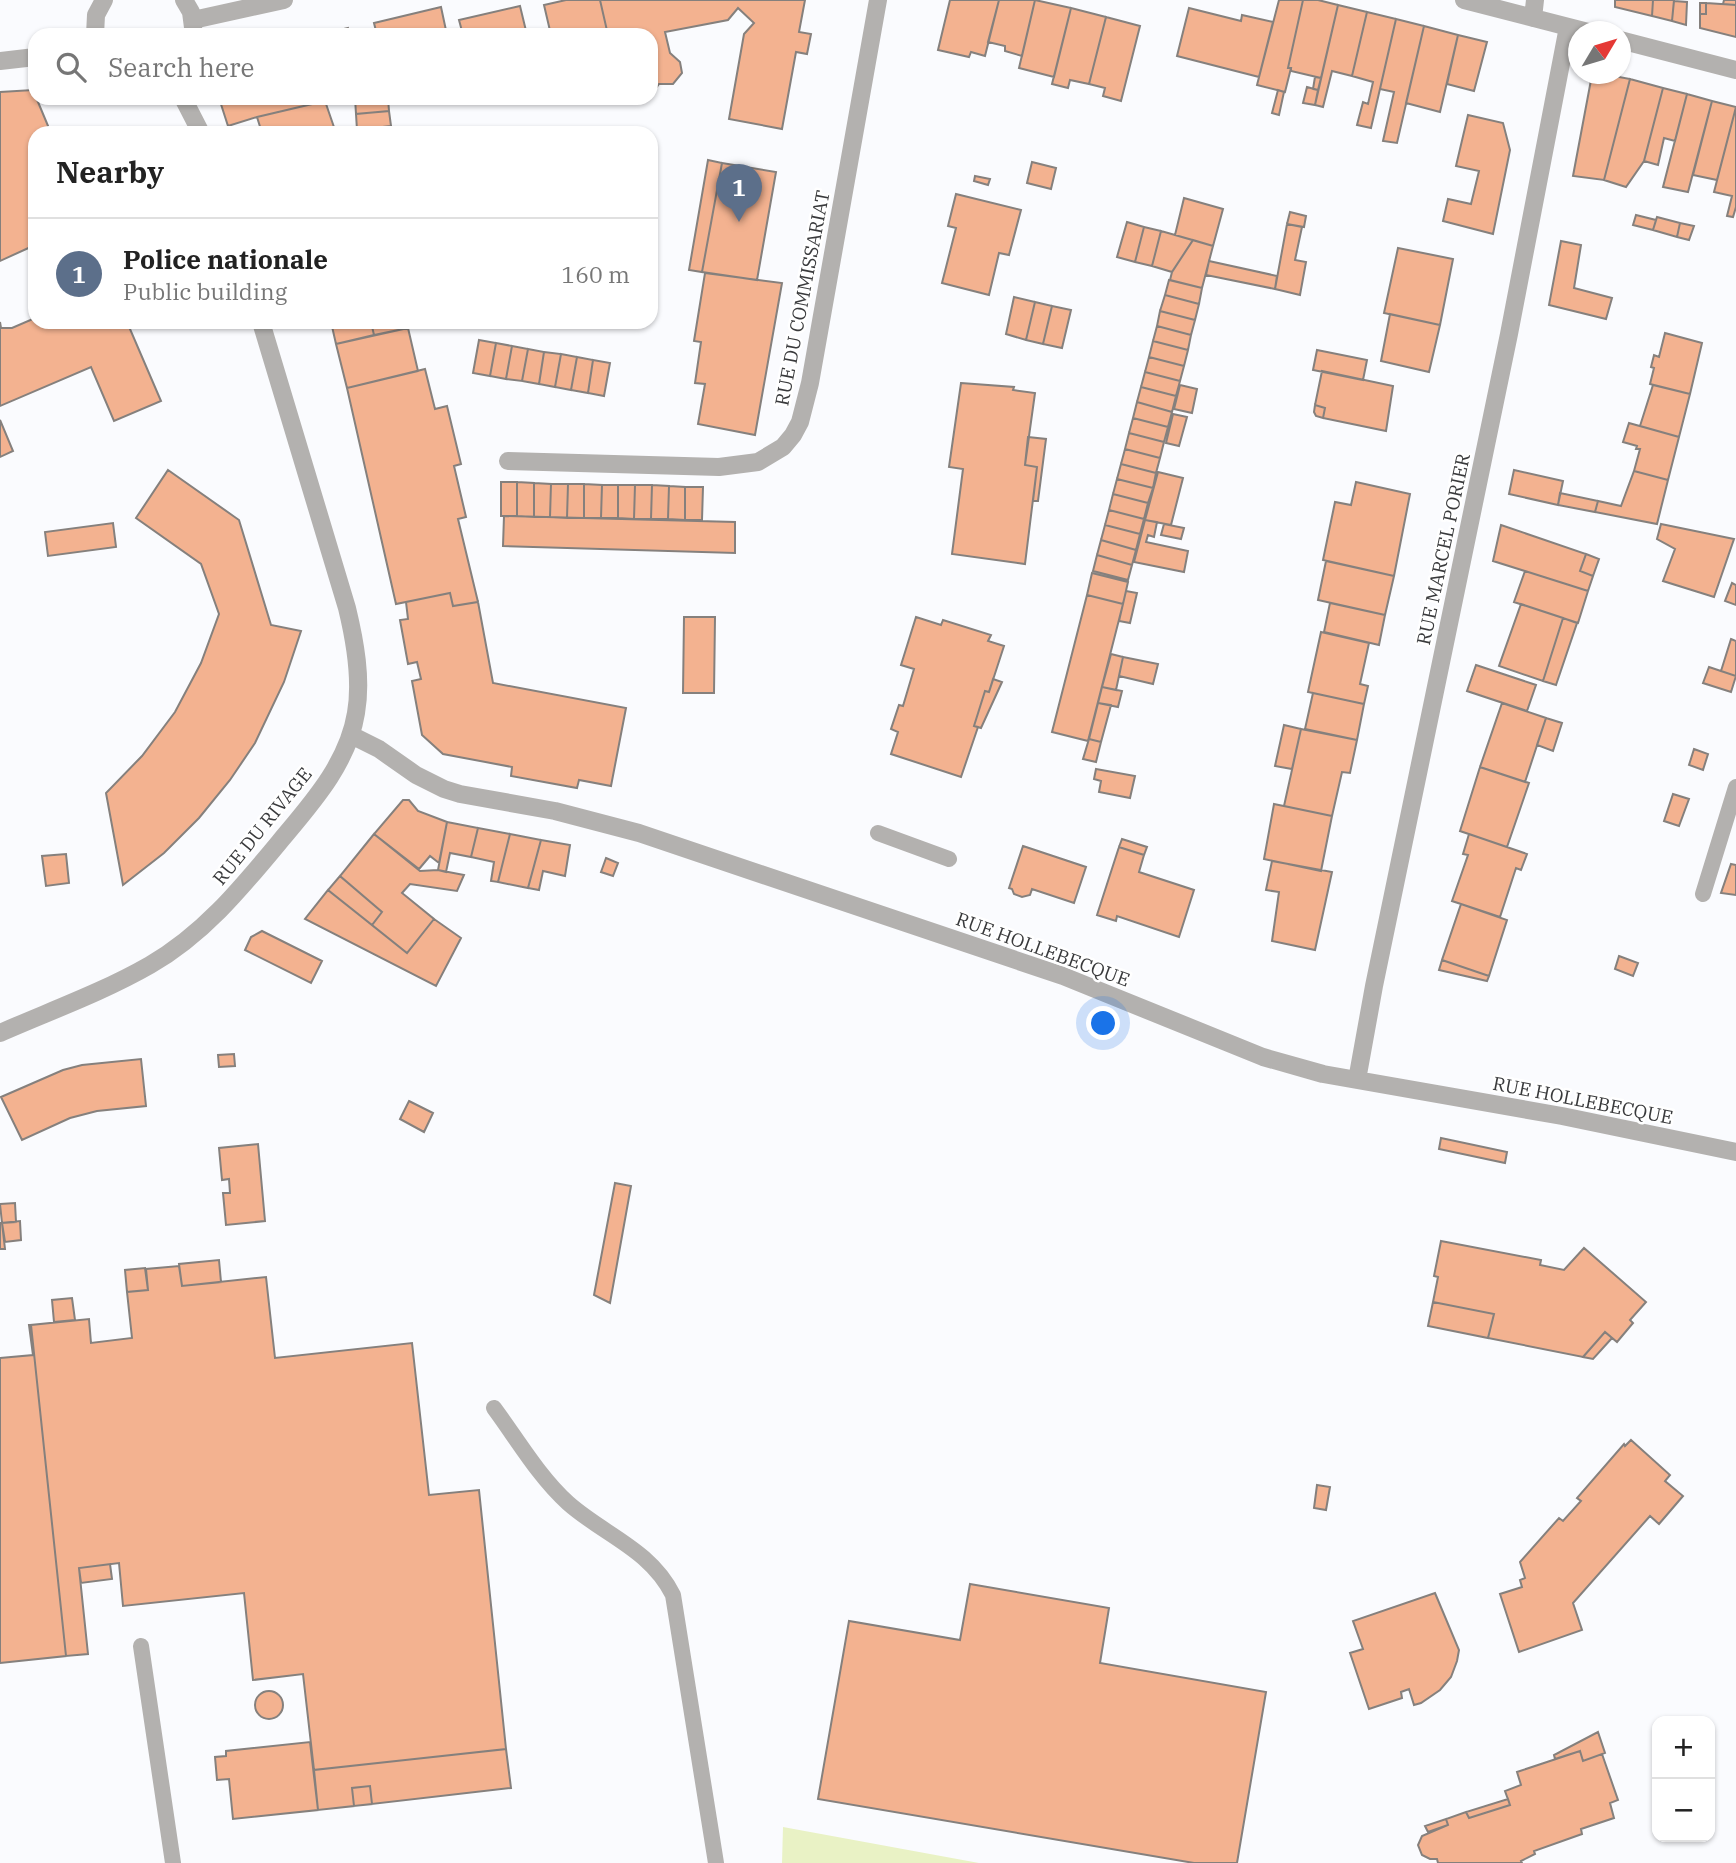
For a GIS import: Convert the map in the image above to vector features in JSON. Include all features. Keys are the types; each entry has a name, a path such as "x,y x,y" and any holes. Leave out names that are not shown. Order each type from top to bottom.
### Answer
{"street":[{"path":"95,28 96,15 104,0"},
{"path":"184,0 191,12 193,27 284,0"},
{"name":"RUE DU COMMISSARIAT","path":"508,461 719,467 758,462 783,447 800,422 810,383 878,0"},
{"path":"1464,0 1534,9 1568,27"},
{"name":"RUE MARCEL PORIER","path":"1357,1080 1374,986 1512,321 1568,27"},
{"path":"1631,43 1736,70"},
{"path":"0,61 28,58"},
{"path":"187,105 197,126"},
{"name":"RUE DU RIVAGE","path":"0,1033 151,964 213,918 309,806 329,778 351,735 357,713 358,691 353,633 263,329"},
{"name":"RUE HOLLEBECQUE","path":"351,735 444,789 555,811 639,833 1052,972 1254,1054 1323,1074 1562,1116 1736,1152"}],"lane":[{"path":"1703,894 1736,787"},
{"path":"878,832 949,859"},
{"path":"494,1408 555,1490 567,1502 646,1558 673,1595 716,1863"},
{"path":"142,1646 173,1863"}],"green space":[{"path":"783,1827 979,1863 782,1863"}],"building":[{"path":"566,0 600,0 606,28 549,28 544,5"},
{"path":"600,0 805,0 799,32 811,34 807,54 796,52 782,129 729,119 744,34 754,23 738,8 728,20 665,32 670,53 680,62 682,73 673,84 658,85 658,28 606,28"},
{"path":"950,0 999,0 985,56 971,52 969,57 938,50"},
{"path":"999,0 1035,0 1022,56 1005,51 1005,46 988,42"},
{"path":"1035,0 1071,8 1054,77 1019,68"},
{"path":"1279,0 1303,0 1285,92 1257,85"},
{"path":"1303,0 1318,0 1338,5 1321,78 1288,68"},
{"path":"1615,0 1653,0 1652,16 1615,7"},
{"path":"1653,0 1674,0 1672,21 1652,16"},
{"path":"1724,0 1736,0 1736,5 1723,4"},
{"path":"1674,1 1687,2 1686,25 1672,21"},
{"path":"1700,3 1706,3 1706,14 1700,14"},
{"path":"1706,3 1736,5 1736,37 1700,28 1700,14 1706,14"},
{"path":"1338,5 1367,12 1352,76 1332,71 1323,107 1315,105"},
{"path":"520,6 525,28 461,28 459,20"},
{"path":"441,7 446,28 375,28 374,23"},
{"path":"1071,8 1106,17 1089,84 1070,80 1068,88 1052,84"},
{"path":"1189,8 1241,21 1242,15 1273,22 1259,77 1177,56"},
{"path":"1367,12 1396,19 1371,128 1357,125 1363,102 1368,104 1373,82 1352,76"},
{"path":"1106,17 1140,26 1121,101 1103,96 1105,88 1089,84"},
{"path":"1396,19 1424,26 1397,143 1383,141 1394,92 1380,89"},
{"path":"1424,26 1458,35 1440,112 1406,103"},
{"path":"1458,35 1487,42 1474,91 1447,84"},
{"path":"1315,77 1321,78 1318,90 1313,89"},
{"path":"1631,79 1663,88 1644,161 1626,187 1604,180"},
{"path":"1590,84 1629,84 1604,180 1573,176"},
{"path":"1307,87 1318,90 1315,105 1303,103"},
{"path":"1663,88 1687,94 1675,141 1664,138 1658,165 1644,161"},
{"path":"28,90 28,105 39,105 48,126 28,126 28,248 0,261 0,92"},
{"path":"1278,90 1284,92 1279,115 1272,113"},
{"path":"1687,94 1712,101 1688,192 1663,187"},
{"path":"1712,101 1736,107 1717,180 1693,175"},
{"path":"221,105 308,105 257,117 228,126"},
{"path":"308,105 326,105 334,126 260,126 257,117"},
{"path":"355,105 389,105 389,111 356,114"},
{"path":"1736,107 1736,207 1733,217 1727,216 1732,196 1714,192"},
{"path":"389,111 391,126 357,126 356,114"},
{"path":"1468,115 1503,123 1510,150 1493,234 1443,221 1448,199 1471,204 1479,171 1456,166"},
{"path":"708,160 722,163 702,272 689,270"},
{"path":"1032,162 1056,168 1051,189 1027,183"},
{"path":"722,163 776,172 757,280 702,272"},
{"path":"975,176 990,179 988,185 974,181"},
{"path":"956,194 1021,210 1009,255 999,253 989,295 942,283 956,228 948,226"},
{"path":"1184,198 1223,209 1213,246 1175,235"},
{"path":"1290,212 1306,216 1304,227 1287,224"},
{"path":"1636,215 1656,220 1653,230 1633,225"},
{"path":"1657,217 1680,223 1677,237 1653,230"},
{"path":"1127,222 1144,227 1135,262 1117,257"},
{"path":"1680,223 1694,226 1689,240 1677,237"},
{"path":"1287,224 1302,227 1295,260 1306,262 1300,295 1275,289"},
{"path":"1144,227 1161,231 1152,266 1135,262"},
{"path":"1161,231 1193,240 1172,272 1152,266"},
{"path":"1193,240 1213,246 1202,288 1170,280 1172,272"},
{"path":"1561,241 1581,245 1574,288 1612,298 1606,319 1549,305"},
{"path":"1398,248 1453,259 1440,325 1384,313"},
{"path":"1209,261 1277,276 1275,289 1206,275"},
{"path":"705,273 782,283 755,435 698,424 705,384 695,383 701,342 694,341"},
{"path":"1169,280 1202,288 1199,304 1165,295"},
{"path":"1165,295 1199,304 1195,320 1160,311"},
{"path":"1014,297 1035,302 1026,340 1006,334"},
{"path":"1035,302 1052,306 1043,344 1026,340"},
{"path":"1052,306 1071,310 1062,348 1043,344"},
{"path":"1160,311 1195,320 1191,335 1157,326"},
{"path":"1390,314 1440,325 1429,372 1381,361"},
{"path":"28,321 28,329 130,329 161,401 114,421 91,367 0,406 0,322 1,328 12,328"},
{"path":"1157,326 1191,335 1188,350 1153,341"},
{"path":"333,329 373,329 374,335 336,344"},
{"path":"373,329 403,329 374,335"},
{"path":"408,329 418,371 347,388 336,344"},
{"path":"1665,333 1702,343 1690,394 1650,384 1654,355 1659,357"},
{"path":"479,340 496,343 490,376 473,373"},
{"path":"1153,341 1188,350 1184,366 1149,357"},
{"path":"496,343 512,346 506,379 490,376"},
{"path":"512,346 528,349 522,381 506,379"},
{"path":"528,349 544,352 539,384 522,381"},
{"path":"1317,350 1367,360 1363,380 1313,370"},
{"path":"544,352 561,354 555,387 539,384"},
{"path":"561,354 577,357 571,390 555,387"},
{"path":"577,357 593,360 588,393 571,390"},
{"path":"1149,357 1184,366 1180,381 1145,372"},
{"path":"593,360 610,363 604,396 588,393"},
{"path":"425,369 435,409 447,406 461,464 454,466 466,517 458,519 478,602 453,606 450,593 396,604 347,388"},
{"path":"1322,371 1393,386 1386,431 1323,418 1325,408 1315,405"},
{"path":"1145,372 1180,381 1176,396 1141,387"},
{"path":"961,383 1014,387 1013,390 1035,393 1025,465 1037,467 1025,564 952,554 963,469 949,467"},
{"path":"1180,385 1197,389 1192,413 1174,409"},
{"path":"1653,385 1690,394 1679,437 1640,426"},
{"path":"1141,387 1176,396 1172,412 1137,402"},
{"path":"1137,402 1172,412 1168,427 1133,418"},
{"path":"1315,405 1325,408 1323,418 1316,416"},
{"path":"1173,414 1187,417 1179,446 1166,443"},
{"path":"1133,418 1168,427 1164,442 1129,433"},
{"path":"0,420 13,451 0,457"},
{"path":"1629,423 1679,437 1668,480 1634,471 1640,449 1623,442"},
{"path":"1129,433 1164,442 1160,458 1125,449"},
{"path":"1028,437 1046,439 1038,501 1033,501 1037,467 1025,465"},
{"path":"1125,449 1160,458 1156,473 1121,464"},
{"path":"1121,464 1156,473 1153,488 1117,479"},
{"path":"168,470 239,520 271,625 301,631 284,682 255,743 230,780 199,818 164,853 123,885 106,793 142,756 175,712 201,663 219,614 201,564 136,518"},
{"path":"1514,470 1563,481 1558,505 1509,494"},
{"path":"1634,471 1668,480 1657,524 1595,512 1598,501 1621,506"},
{"path":"1158,472 1183,478 1171,525 1145,520"},
{"path":"1117,479 1153,488 1148,503 1113,494"},
{"path":"501,482 517,482 517,516 501,516"},
{"path":"517,482 534,483 534,517 517,516"},
{"path":"1356,482 1410,494 1394,576 1323,560 1335,502 1351,505"},
{"path":"534,483 551,484 550,517 534,517"},
{"path":"551,484 568,484 567,518 550,517"},
{"path":"568,484 584,484 584,518 567,518"},
{"path":"584,484 602,485 601,518 584,518"},
{"path":"602,485 618,485 618,518 601,518"},
{"path":"618,485 635,485 634,519 618,518"},
{"path":"635,485 652,485 651,519 634,519"},
{"path":"652,485 669,486 668,519 651,519"},
{"path":"669,486 685,487 685,520 668,519"},
{"path":"685,487 703,487 702,520 685,520"},
{"path":"1560,493 1598,501 1595,512 1558,505"},
{"path":"1113,494 1148,503 1144,519 1109,510"},
{"path":"1109,510 1144,519 1140,534 1105,525"},
{"path":"504,516 735,522 735,553 503,546"},
{"path":"1145,520 1157,522 1154,537 1148,535 1146,542 1188,551 1184,572 1134,562"},
{"path":"113,523 116,547 48,556 45,532"},
{"path":"1164,524 1184,528 1181,539 1161,535"},
{"path":"1661,524 1734,539 1714,597 1663,581 1675,549 1657,539"},
{"path":"1105,525 1140,534 1136,550 1101,540"},
{"path":"1501,525 1586,554 1580,571 1593,576 1588,591 1493,561"},
{"path":"1101,540 1136,550 1132,565 1097,555"},
{"path":"1586,554 1599,559 1593,576 1580,571"},
{"path":"1097,555 1132,565 1128,580 1093,571"},
{"path":"1326,561 1394,576 1385,615 1318,600"},
{"path":"1525,571 1588,591 1578,623 1514,602"},
{"path":"1092,573 1128,582 1123,604 1087,595"},
{"path":"1732,583 1736,585 1736,605 1725,601"},
{"path":"1126,591 1137,593 1130,623 1119,621"},
{"path":"450,593 453,606 478,602 493,683 626,708 611,786 579,780 577,788 511,776 512,767 443,754 422,735 412,681 421,679 417,662 408,664 400,620 408,619 406,602"},
{"path":"1087,595 1123,604 1088,741 1052,732"},
{"path":"1330,603 1385,615 1379,645 1324,632"},
{"path":"1521,604 1563,618 1543,681 1499,666"},
{"path":"684,617 715,617 714,693 683,693"},
{"path":"916,617 941,625 943,620 991,635 988,641 1004,646 989,692 985,691 974,726 978,727 961,777 891,754 898,732 891,729 899,705 903,706 914,669 901,665"},
{"path":"1563,618 1577,623 1556,685 1543,681"},
{"path":"1321,632 1369,643 1360,684 1368,686 1364,704 1308,692"},
{"path":"1731,639 1736,641 1736,676 1721,671"},
{"path":"1111,654 1123,657 1116,690 1102,687"},
{"path":"1123,657 1158,664 1153,684 1119,676"},
{"path":"1476,665 1536,685 1527,711 1467,691"},
{"path":"1709,667 1736,676 1731,692 1703,683"},
{"path":"993,679 1002,682 981,728 974,726 985,691 989,692"},
{"path":"1102,687 1122,691 1118,707 1098,703"},
{"path":"1313,693 1364,704 1357,740 1305,729"},
{"path":"1098,703 1111,705 1101,742 1089,739"},
{"path":"1502,703 1546,718 1525,782 1480,767"},
{"path":"1546,718 1562,723 1553,751 1537,745"},
{"path":"1284,725 1301,729 1292,769 1275,766"},
{"path":"1301,729 1357,740 1350,773 1342,772 1332,816 1284,806"},
{"path":"1089,739 1101,742 1096,762 1083,759"},
{"path":"1694,749 1708,754 1703,770 1689,765"},
{"path":"1480,767 1529,783 1507,847 1460,831"},
{"path":"1096,769 1135,776 1130,798 1099,792 1101,781 1094,779"},
{"path":"1673,794 1689,799 1679,826 1664,821"},
{"path":"403,800 409,800 418,811 447,822 439,863 430,856 419,869 374,834"},
{"path":"1274,804 1332,816 1321,871 1264,859"},
{"path":"447,822 478,828 471,857 450,853 446,872 438,870"},
{"path":"478,828 510,834 498,882 491,881 494,862 471,857"},
{"path":"374,834 420,871 438,870 464,875 457,891 410,884 402,893 434,919 407,953 372,925 382,912 340,876"},
{"path":"510,834 541,840 528,888 498,882"},
{"path":"1469,834 1527,854 1521,870 1516,868 1500,917 1452,901 1468,855 1463,854"},
{"path":"1122,839 1147,847 1144,855 1119,847"},
{"path":"541,840 570,845 565,876 543,871 539,890 528,888"},
{"path":"1023,846 1086,867 1074,903 1032,889 1030,895 1022,897 1014,894 1009,888"},
{"path":"1119,847 1144,855 1139,872 1194,890 1179,937 1117,916 1116,921 1097,915"},
{"path":"66,854 69,883 46,886 42,856"},
{"path":"606,858 618,863 613,876 601,872"},
{"path":"1272,861 1332,872 1315,950 1272,941 1279,892 1266,890"},
{"path":"1731,864 1736,865 1736,895 1721,893"},
{"path":"340,876 382,912 372,925 328,890"},
{"path":"328,890 407,953 434,919 461,938 436,986 305,919"},
{"path":"1461,904 1507,920 1489,976 1442,960"},
{"path":"262,931 322,961 311,983 245,950 251,937"},
{"path":"1619,956 1638,963 1633,976 1615,969"},
{"path":"1442,960 1489,976 1487,981 1439,970"},
{"path":"234,1054 235,1066 219,1067 218,1055"},
{"path":"141,1059 146,1106 97,1111 70,1118 22,1140 1,1097 63,1070 82,1065"},
{"path":"409,1101 433,1113 424,1132 400,1119"},
{"path":"1441,1138 1507,1152 1505,1163 1439,1149"},
{"path":"258,1144 265,1221 226,1225 223,1193 230,1193 229,1179 222,1180 219,1148"},
{"path":"615,1183 631,1186 610,1303 594,1295"},
{"path":"15,1203 16,1222 2,1223 0,1204"},
{"path":"20,1221 21,1240 5,1242 2,1223"},
{"path":"2,1223 5,1249 0,1249"},
{"path":"1441,1241 1541,1260 1540,1265 1564,1270 1584,1248 1646,1302 1630,1320 1633,1323 1617,1342 1605,1332 1583,1357 1488,1338 1494,1314 1433,1302 1438,1277 1434,1276"},
{"path":"219,1260 221,1282 182,1286 179,1264"},
{"path":"179,1266 182,1286 266,1277 275,1358 412,1343 429,1495 479,1490 506,1749 314,1770 303,1674 253,1680 244,1593 123,1606 119,1563 79,1568 88,1654 66,1656 31,1325 89,1319 91,1343 132,1338 127,1292 148,1290 146,1269"},
{"path":"145,1268 148,1290 127,1292 125,1270"},
{"path":"72,1298 75,1320 54,1322 52,1300"},
{"path":"1433,1302 1494,1314 1488,1338 1428,1326"},
{"path":"31,1325 66,1656 0,1663 0,1358 33,1355"},
{"path":"1605,1332 1612,1338 1593,1359 1583,1357"},
{"path":"1631,1440 1670,1475 1665,1481 1683,1496 1659,1524 1650,1516 1573,1603 1582,1630 1519,1652 1500,1594 1522,1587 1520,1580 1525,1578 1520,1562 1559,1518 1563,1521 1581,1501 1577,1498 1624,1444 1625,1446"},
{"path":"1317,1485 1330,1487 1326,1510 1314,1508"},
{"path":"110,1564 112,1579 81,1583 79,1568"},
{"path":"970,1584 1109,1608 1100,1663 1266,1692 1237,1863 1194,1863 818,1799 849,1621 960,1640"},
{"path":"1435,1593 1459,1650 1451,1677 1440,1690 1421,1703 1414,1705 1409,1689 1401,1692 1402,1698 1369,1709 1350,1653 1363,1649 1353,1621"},
{"path":"269,1691 279,1695 283,1705 279,1715 269,1719 259,1715 255,1705 259,1695"},
{"path":"1598,1732 1605,1753 1583,1761 1580,1751 1555,1759 1554,1755"},
{"path":"310,1742 318,1810 233,1819 229,1779 217,1780 215,1757 226,1756 226,1751"},
{"path":"506,1749 511,1788 372,1804 370,1786 352,1788 354,1806 318,1810 314,1770"},
{"path":"1580,1751 1583,1761 1602,1754 1618,1800 1610,1803 1614,1818 1581,1829 1582,1834 1534,1851 1535,1854 1521,1861 1522,1863 1438,1863 1437,1859 1422,1855 1418,1845 1422,1836 1448,1825 1446,1819 1466,1812 1469,1818 1510,1805 1505,1791 1521,1785 1517,1772"},
{"path":"370,1786 372,1804 354,1806 352,1788"},
{"path":"1508,1799 1510,1805 1469,1818 1466,1812"},
{"path":"1446,1819 1448,1825 1428,1832 1425,1826"}],"place":[{"name":"Police nationale","path":"739,222"}]}
